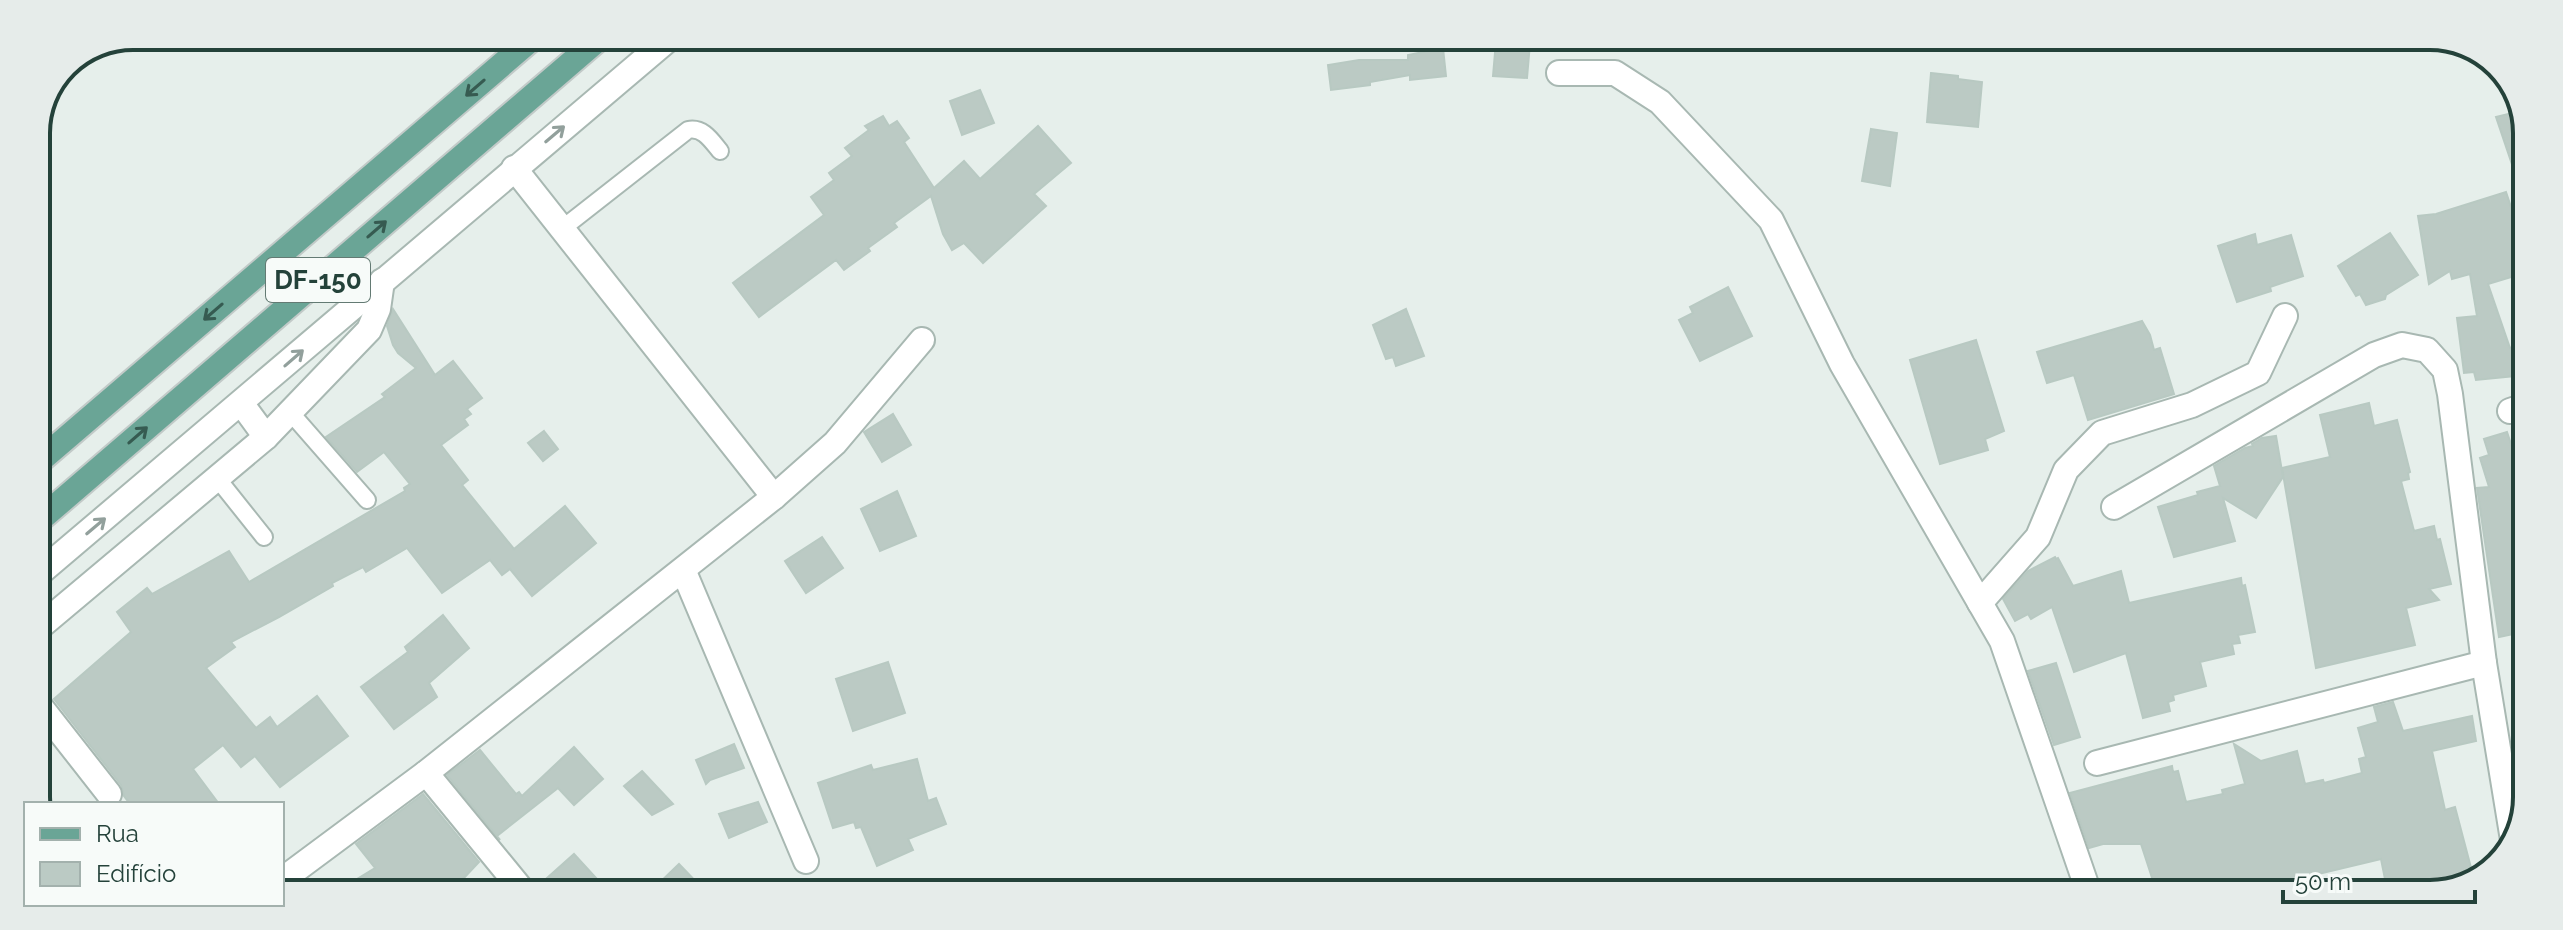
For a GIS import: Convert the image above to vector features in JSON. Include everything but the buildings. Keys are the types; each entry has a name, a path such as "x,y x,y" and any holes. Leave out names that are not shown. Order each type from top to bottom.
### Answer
{"main road":[{"name":"DF-150","path":"50,452 519,50"},
{"name":"DF-150","path":"50,511 586,50"}],"street":[{"path":"50,564 655,50"},
{"path":"1559,73 1615,73 1660,102 1771,220 1842,364 2002,641 2085,880"},
{"path":"514,168 774,497"},
{"path":"50,618 266,437 369,330 378,309 382,281"},
{"path":"1980,603 2038,537 2066,470 2102,433 2192,405 2258,373 2285,316"},
{"path":"284,879 426,773 684,572 774,497 835,443 922,340"},
{"path":"2114,507 2374,355 2402,345 2427,350 2445,370 2450,394 2484,663 2510,820"},
{"path":"241,403 266,437"},
{"path":"684,572 806,861"},
{"path":"2097,763 2484,663"},
{"path":"50,719 109,794"},
{"path":"426,773 514,880"}],"lane":[{"path":"563,228 688,130 699,129 720,151"},
{"path":"290,412 367,500"},
{"path":"217,478 264,537"}]}
